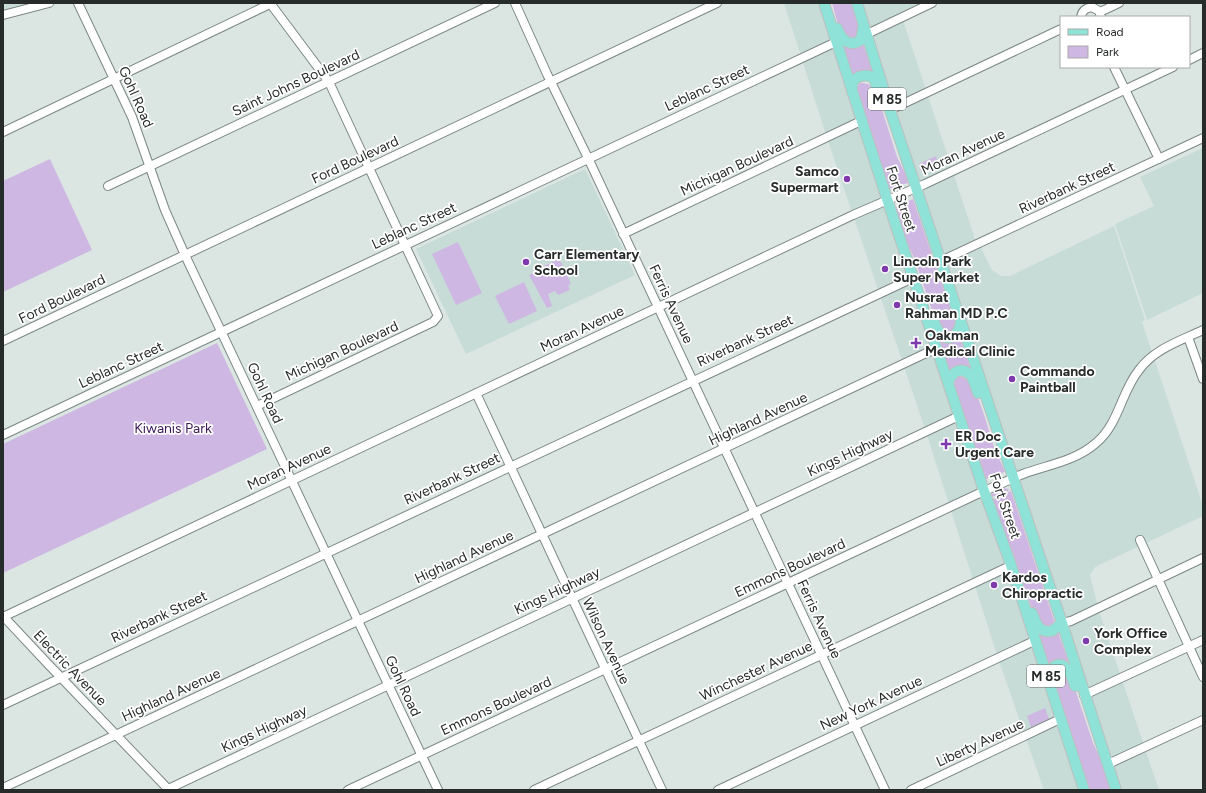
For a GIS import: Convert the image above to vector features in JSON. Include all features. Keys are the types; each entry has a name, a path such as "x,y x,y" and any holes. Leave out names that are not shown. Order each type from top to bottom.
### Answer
{"main road":[{"name":"Fort Street","path":"824,3 911,273 984,492 1010,564 1084,790"},
{"path":"829,3 839,35 846,42 854,43 861,40 863,23"},
{"name":"Fort Street","path":"857,3 890,110 941,261 961,328 1062,623 1116,790"},
{"path":"852,92 852,83 856,78 860,76 869,76 874,80 898,156 912,174"},
{"path":"911,273 918,278 934,324 939,333 945,337 950,337 954,336 961,328"},
{"path":"948,383 951,375 957,371 963,371 969,374 973,381 991,432 1001,443"},
{"path":"1010,564 1016,569 1039,628 1043,631 1052,631 1062,623"},
{"path":"1046,676 1054,666 1064,666 1068,670 1073,678 1093,739 1103,752"}],"street":[{"path":"3,15 49,3"},
{"name":"Gohl Road","path":"78,3 132,117 165,210 185,254 438,790"},
{"path":"3,132 271,3 329,82 405,245"},
{"name":"Saint Johns Boulevard","path":"108,186 496,3"},
{"name":"Ferris Avenue","path":"515,3 885,790"},
{"name":"Ford Boulevard","path":"3,341 717,3"},
{"path":"867,34 932,3"},
{"path":"1081,16 1086,5 1096,8 1100,15 1119,3"},
{"path":"890,110 1060,30"},
{"name":"Leblanc Street","path":"3,435 836,42"},
{"path":"1190,60 1203,53"},
{"path":"1114,68 1158,159"},
{"name":"Moran Avenue","path":"3,616 658,307 1171,68"},
{"name":"Michigan Boulevard","path":"623,234 861,121"},
{"name":"Riverbank Street","path":"941,261 1203,138"},
{"name":"Michigan Boulevard","path":"257,406 433,322 437,318 437,311 405,245"},
{"name":"Riverbank Street","path":"3,705 692,380 911,273"},
{"name":"Emmons Boulevard","path":"348,790 1022,474 1078,455 1096,444 1108,430 1133,378 1143,364 1160,350 1203,330"},
{"path":"1188,337 1203,378"},
{"name":"Highland Avenue","path":"3,788 937,348"},
{"name":"Wilson Avenue","path":"476,393 662,790"},
{"name":"Kings Highway","path":"168,790 959,416"},
{"path":"1140,540 1203,677"},
{"path":"1062,623 1071,621 1203,558"},
{"name":"Winchester Avenue","path":"534,790 1010,564"},
{"name":"Electric Avenue","path":"3,616 168,790"},
{"path":"1084,694 1203,640"},
{"name":"New York Avenue","path":"718,790 1034,641"},
{"name":"Liberty Avenue","path":"911,790 1060,719"},
{"path":"1108,764 1203,720"}],"shaded area":[{"path":"3,3 49,3 3,15"},
{"path":"784,3 824,3 1084,790 1044,790 998,658 926,432 827,138"},
{"path":"857,3 922,3 924,7 902,17 975,239 992,270 1001,276 1010,276 1114,226 1145,320 1142,322 1203,506 1203,516 1095,567 1090,575 1098,608 1159,790 1116,790"},
{"path":"1203,148 1203,293 1147,320 1115,224 1154,206 1140,177"},
{"name":"Carr Elementary School","path":"585,169 635,275 466,354 416,249"}],"green space":[{"path":"832,3 851,3 858,26 857,35 855,38 849,37 841,30"},
{"path":"863,44 874,75 853,77 842,45 847,47"},
{"path":"859,84 868,84 877,94 897,157 906,175 908,183 889,189 857,90"},
{"path":"936,156 938,164 921,172 919,164"},
{"path":"50,159 92,250 3,292 3,181"},
{"path":"913,199 956,325 952,332 944,331 936,322 915,260 905,238 895,209 896,207"},
{"path":"458,242 482,293 456,305 432,254"},
{"path":"557,260 561,262 571,284 568,285 570,290 558,295 555,291 548,294 552,306 547,308 529,275 533,273 533,271"},
{"path":"524,282 537,311 509,324 495,296"},
{"path":"960,338 970,368 960,367 949,371 939,341 952,342"},
{"name":"Kiwanis Park","path":"217,343 267,449 3,573 3,444"},
{"path":"959,376 966,379 972,386 977,396 995,449 1005,472 986,479 955,387 955,380"},
{"path":"1005,488 1010,490 992,497 992,494"},
{"path":"1011,491 1054,620 1052,626 1043,625 1034,615 1013,553 1004,536 993,499"},
{"path":"1058,632 1068,661 1054,660 1047,664 1038,634 1045,636"},
{"path":"1059,669 1072,680 1093,743 1101,760 1111,790 1090,790 1052,678 1052,675"},
{"path":"1045,708 1049,719 1031,727 1027,716"}],"place":[{"name":"Samco Supermart","path":"847,179"},
{"name":"Carr Elementary School","path":"526,262"},
{"name":"Lincoln Park Super Market","path":"885,269"},
{"name":"Nusrat Rahman MD P.C","path":"897,305"},
{"name":"Oakman Medical Clinic","path":"916,343"},
{"name":"Commando Paintball","path":"1012,379"},
{"name":"ER Doc Urgent Care","path":"946,444"},
{"name":"Kardos Chiropractic","path":"994,585"},
{"name":"York Office Complex","path":"1086,641"}]}
